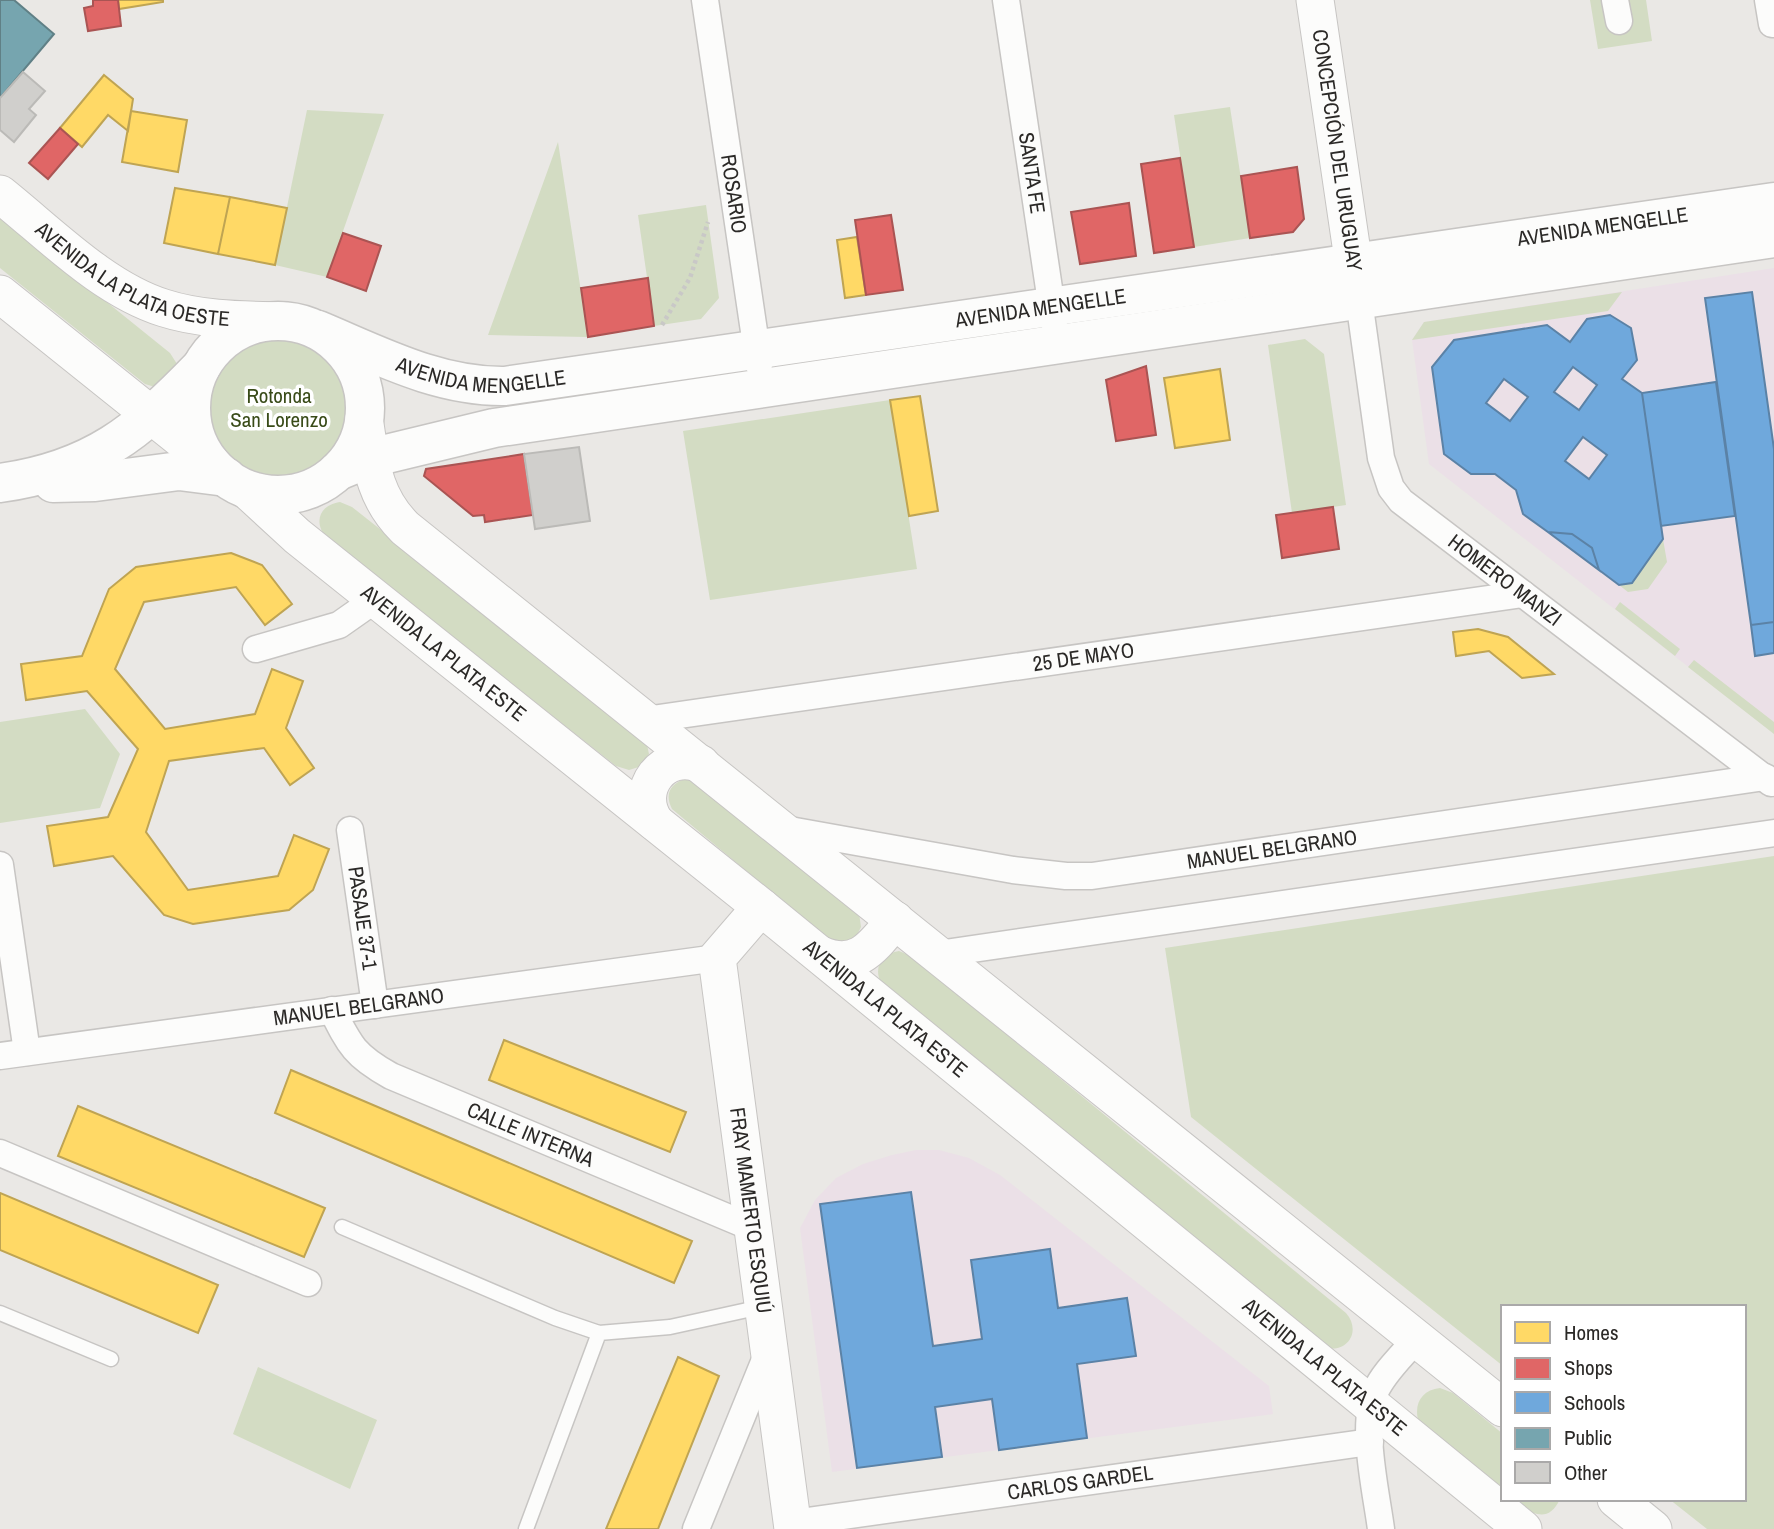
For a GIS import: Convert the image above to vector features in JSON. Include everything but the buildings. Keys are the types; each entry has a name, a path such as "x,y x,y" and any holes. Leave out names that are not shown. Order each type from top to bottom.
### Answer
{"main road":[{"name":"CONCEPCIÓN DEL URUGUAY","path":"1320,1 1356,281"},
{"name":"AVENIDA LA PLATA OESTE","path":"0,194 88,265 137,298 189,314 300,325"},
{"name":"AVENIDA MENGELLE","path":"354,465 476,432 1057,345 1356,281 1774,202"},
{"name":"AVENIDA MENGELLE","path":"300,325 425,374 456,382 489,386 522,385 1051,307 1356,281 1774,238"},
{"path":"0,294 228,476 265,494 295,493 322,483 354,465"},
{"path":"6,482 51,472 93,456 117,443 152,416 230,335 256,324 300,325 334,341 354,365 363,387 364,418 354,465"},
{"path":"201,367 191,407 194,428 201,447 228,476"},
{"path":"354,465 377,489 384,503 405,528 1501,1406"},
{"path":"6,482 80,483 179,471 228,476"},
{"name":"AVENIDA LA PLATA ESTE","path":"228,476 297,536 761,906 1523,1529"},
{"path":"655,822 648,807 648,798 649,788 657,773 663,767 679,760 701,764"},
{"path":"717,958 761,906"},
{"path":"821,956 838,961 856,958 874,944 895,920"},
{"name":"FRAY MAMERTO ESQUIÚ","path":"717,958 793,1526"}],"street":[{"name":"ROSARIO","path":"705,0 763,388"},
{"name":"SANTA FE","path":"1006,0 1057,345"},
{"path":"1768,0 1774,24"},
{"name":"HOMERO MANZI","path":"1356,281 1381,458 1391,488 1412,511 1769,781"},
{"name":"25 DE MAYO","path":"645,720 1523,594"},
{"path":"256,649 339,625 376,598"},
{"name":"MANUEL BELGRANO","path":"781,829 1013,870 1092,876 1769,781"},
{"name":"PASAJE 37-1","path":"350,830 374,1005"},
{"path":"938,954 1774,833"},
{"path":"0,865 27,1052"},
{"name":"MANUEL BELGRANO","path":"0,1056 717,958"},
{"name":"CALLE INTERNA","path":"332,1010 346,1039 364,1061 391,1076 753,1228"},
{"path":"0,1153 308,1283"},
{"path":"1381,1529 1370,1442 1371,1405 1380,1384 1416,1339"},
{"path":"696,1529 769,1348"},
{"name":"CARLOS GARDEL","path":"793,1526 1370,1442"}],"lane":[{"path":"341,1227 555,1318 599,1333 670,1327 764,1306"},
{"path":"0,1313 111,1359"},
{"path":"526,1529 599,1333"}],"path":[{"path":"662,325 690,278 708,222"}],"shaded area":[{"path":"1774,268 1774,734 1429,464 1412,340 1424,322"},
{"path":"916,1150 939,1150 969,1158 1000,1175 1269,1386 1273,1414 832,1472 800,1228 815,1200 836,1178 863,1164"}],"green space":[{"path":"1590,0 1646,0 1652,41 1598,49"},
{"path":"1230,107 1250,238 1194,247 1174,115"},
{"path":"307,110 384,114 327,277 275,265"},
{"path":"558,142 588,337 488,335"},
{"path":"706,205 719,298 701,319 654,326 638,215"},
{"path":"0,216 170,353 177,364 158,388 145,384 0,268"},
{"path":"1622,292 1608,311 1412,340 1424,322"},
{"name":"Rotonda San Lorenzo","path":"279,337 306,342 329,358 345,381 350,408 345,435 329,458 306,474 279,479 252,474 229,458 213,435 208,408 213,381 229,358 252,342"},
{"path":"1305,339 1324,354 1346,505 1292,513 1268,345"},
{"path":"890,400 917,569 710,600 683,431"},
{"path":"340,502 352,507 641,735 646,740 649,754 642,766 629,770 616,766 327,538 320,526 320,516 327,507"},
{"path":"1663,539 1667,562 1648,589 1628,592 1619,585 1632,583"},
{"path":"1620,602 1680,649 1675,656 1615,609"},
{"path":"1694,660 1774,722 1774,734 1688,667"},
{"path":"85,709 120,754 100,808 0,823 0,722"},
{"path":"690,777 859,913 861,927 855,939 842,944 829,940 672,809 669,803 671,788"},
{"path":"1774,856 1774,1529 1707,1529 1672,1501 1746,1501 1746,1305 1501,1305 1501,1364 1191,1117 1165,948"},
{"path":"899,951 911,956 1346,1313 1352,1326 1347,1343 1341,1347 1327,1348 881,983 878,972 881,962 888,955"},
{"path":"258,1367 377,1420 350,1489 233,1434"},
{"path":"1440,1388 1453,1393 1501,1432 1501,1490 1419,1423 1417,1410 1420,1400 1433,1389"},
{"path":"1514,1501 1559,1501 1549,1512 1531,1512"}]}
